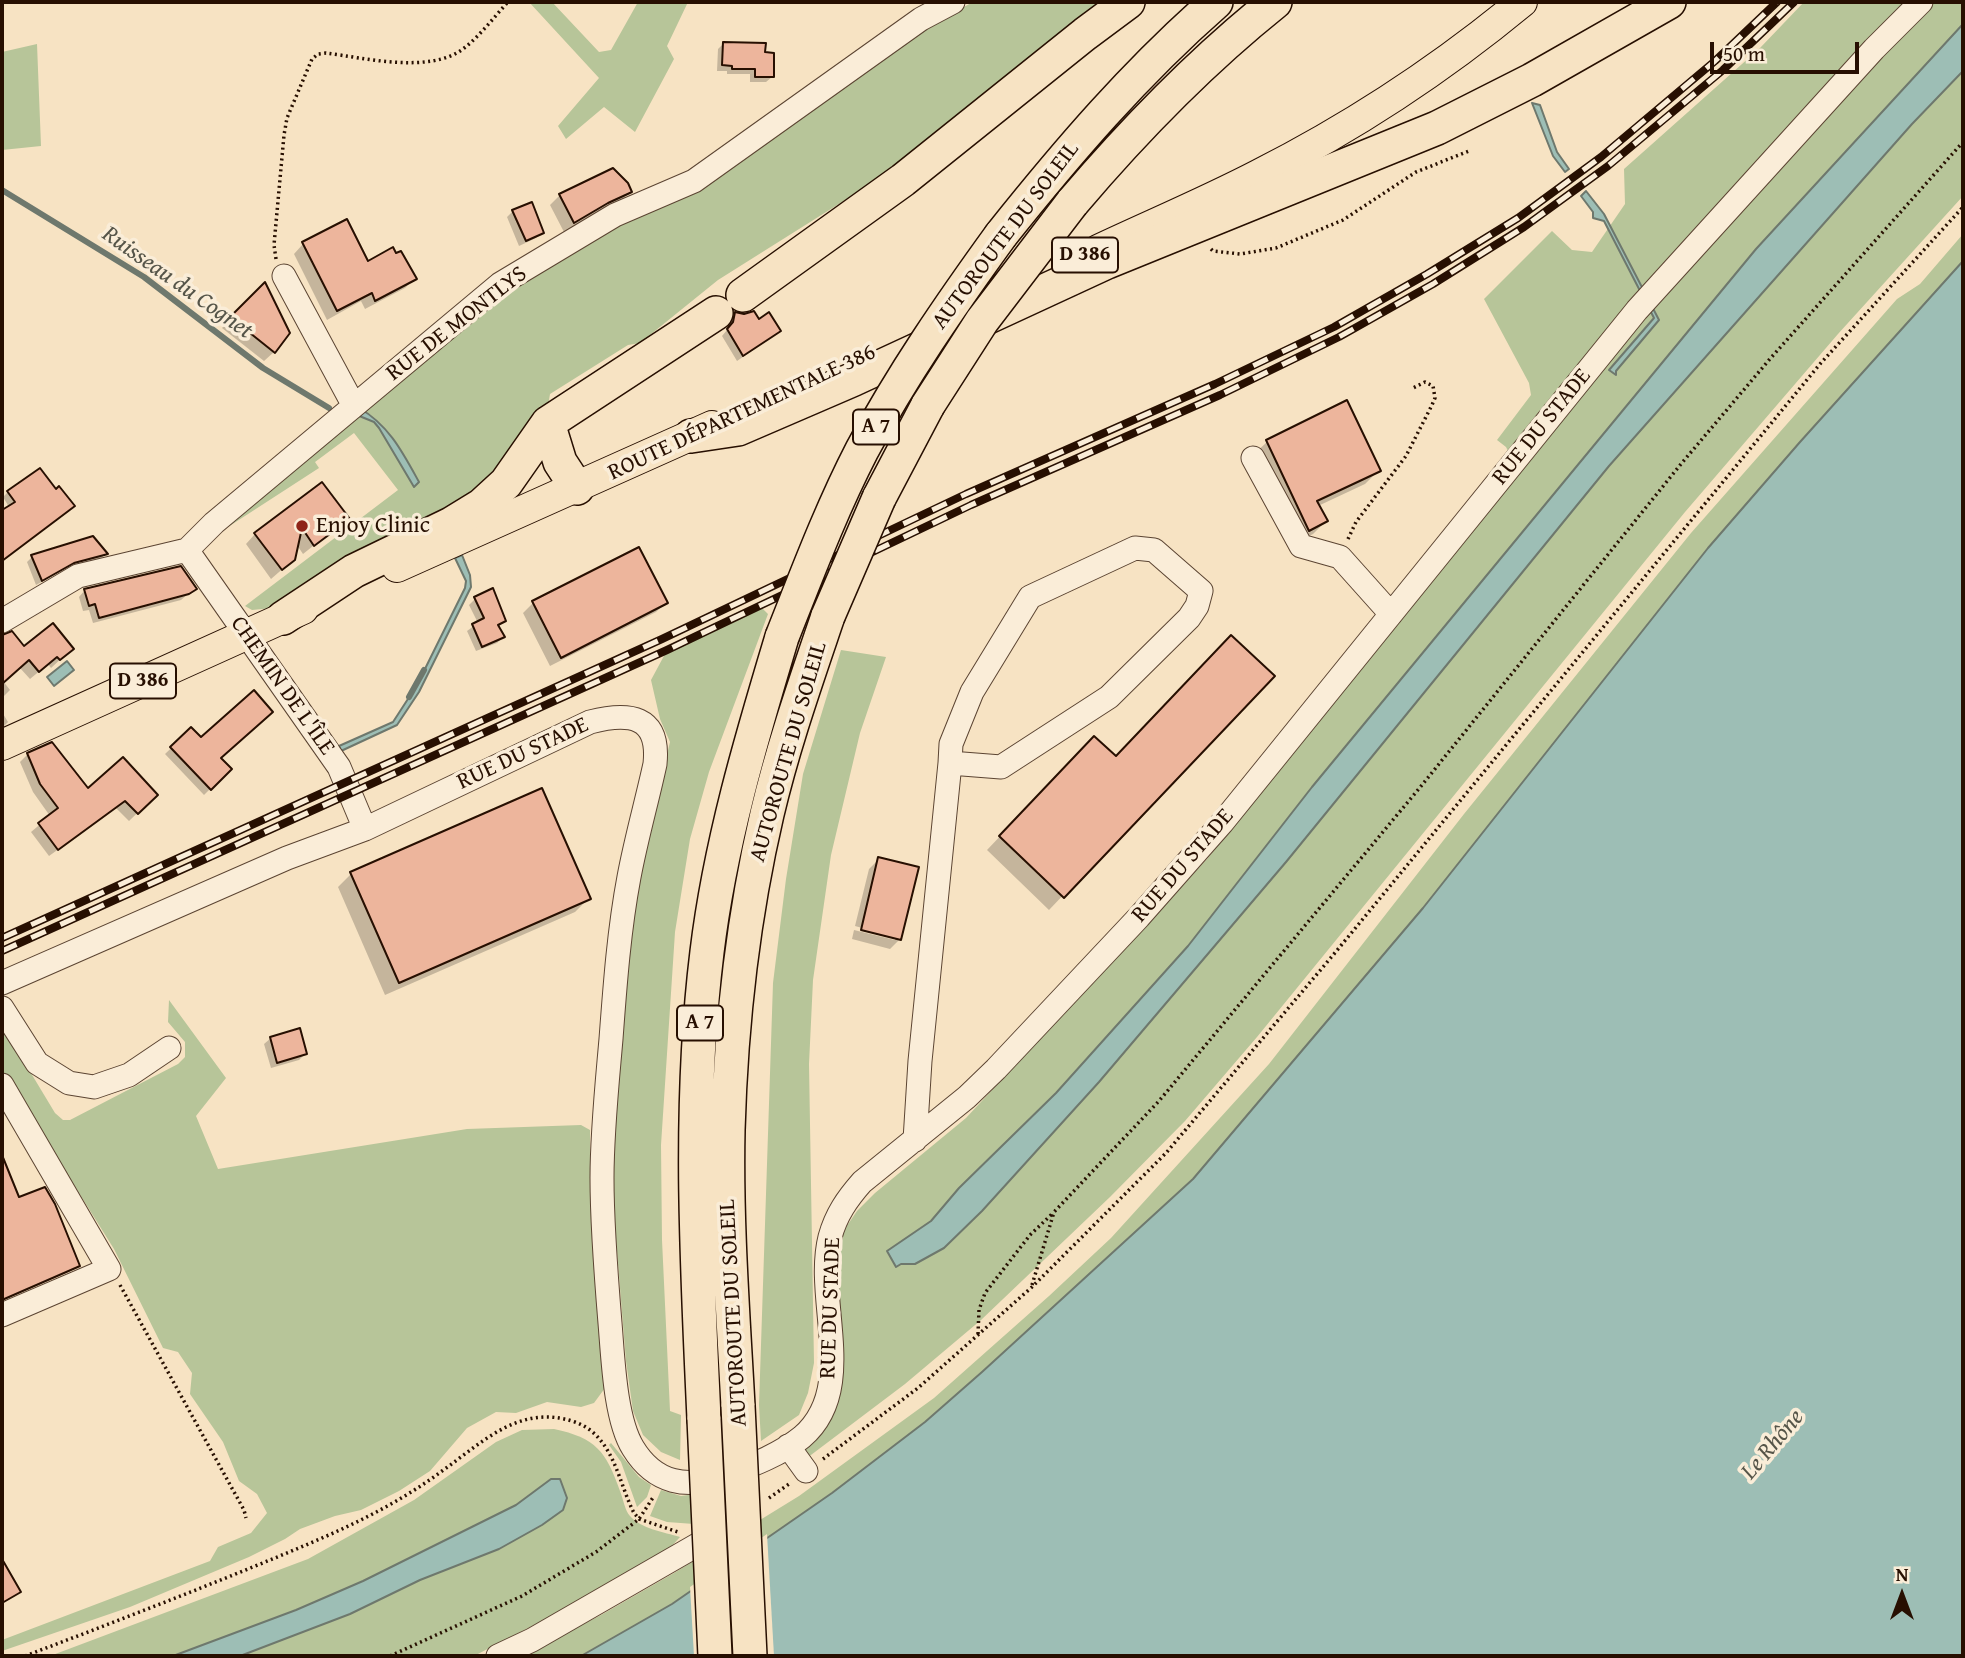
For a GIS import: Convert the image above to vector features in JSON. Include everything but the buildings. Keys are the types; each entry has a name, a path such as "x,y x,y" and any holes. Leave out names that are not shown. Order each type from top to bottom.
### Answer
{"highway":[{"path":"283,618 354,571 451,524 482,505 506,483 548,423 729,304 904,180 1128,2"},
{"name":"AUTOROUTE DU SOLEIL","path":"715,1656 695,1195 699,1026 707,950 733,805 782,636 814,555 862,452 906,375 965,284 1068,151 1125,89 1216,2"},
{"name":"AUTOROUTE DU SOLEIL","path":"750,1656 731,1272 728,1130 733,1032 742,955 767,814 794,716 828,616 879,498 928,405 982,321 1072,203 1152,113 1202,64 1275,2"},
{"path":"691,436 738,429 867,373 1107,262 1404,141 1486,104 1669,2"},
{"path":"548,423 560,463 577,488"}],"main road":[{"name":"ROUTE DÉPARTEMENTALE 386","path":"2,745 577,488 1257,176 1363,117 1465,47 1522,2"}],"street":[{"name":"RUE DE MONTLYS","path":"187,551 214,523 500,284 615,215 694,181 921,19 953,2"},
{"name":"RUE DU STADE","path":"2,983 287,859 365,829 590,722 627,716 644,722 657,747 629,878 614,989 602,1177 611,1337 620,1410 632,1446 646,1465 664,1477 680,1483 705,1483 776,1454 801,1438 821,1417 832,1362 827,1268 830,1239 838,1214 862,1182 967,1097 1139,917 1222,823 1637,310 1921,2"},
{"path":"284,276 354,406"},
{"path":"1252,458 1301,546 1340,557 1391,614"},
{"path":"915,1140 920,1061 951,744 972,692 1030,597 1135,548 1154,551 1201,591 1197,606 1189,618 1109,697 1001,767 950,764"},
{"path":"2,621 78,576 187,551"},
{"name":"CHEMIN DE L'ÎLE","path":"187,551 339,767 365,829"},
{"path":"2,1008 37,1063 69,1083 94,1087 129,1075 169,1048"},
{"path":"2,1085 109,1269 2,1315"},
{"path":"788,1446 806,1471"},
{"path":"498,1656 532,1640 704,1541"}],"path":[{"path":"284,276 275,256 274,245 284,135 287,118 312,59 318,54 326,53 394,61 438,60 452,56 466,47 508,2"},
{"path":"978,1335 979,1310 985,1293 1030,1235 1159,1101 1430,774 1681,464 1769,360 1963,142"},
{"path":"1196,227 1213,251 1240,254 1276,248 1343,220 1416,172 1469,151"},
{"path":"758,1505 918,1388 1031,1287 1166,1153 1812,375 1963,207"},
{"path":"1340,557 1356,522 1406,456 1432,405 1435,398 1433,386 1425,382 1413,388"},
{"path":"1031,1287 1054,1212"},
{"path":"109,1269 211,1447 246,1518"},
{"path":"25,1656 335,1533 411,1493 502,1428 534,1418 552,1418 576,1423 595,1434 614,1461 631,1507 639,1519 704,1541"},
{"path":"390,1656 523,1596 596,1552 639,1519 664,1477"}],"green space":[{"path":"529,2 552,2 599,52 611,50 638,2 688,2 667,46 674,59 635,132 604,107 566,139 558,126 599,78"},
{"path":"973,2 1102,2 869,185 718,280 640,343 628,345 550,394 548,406 485,490 272,608 252,610 245,606 398,490 354,433 315,462 319,468 228,527 226,525 505,290 590,239 681,196 886,50"},
{"path":"1804,2 1963,2 1963,24 1756,249 1312,787 1188,946 1056,1093 959,1188 931,1221 887,1251 897,1267 900,1264 915,1264 944,1248 982,1211 1099,1082 1286,862 1609,466 1912,124 1963,71 1963,196 1838,334 1685,512 1257,1037 1185,1121 981,1320 905,1384 807,1458 798,1449 815,1435 835,1258 840,1236 857,1211 966,1118 1207,859 1517,469 1506,447 1497,440 1531,395 1529,383 1484,299 1552,231 1572,250 1592,252 1625,204 1624,169 1760,48"},
{"path":"37,44 41,146 2,150 2,52"},
{"path":"1963,234 1963,261 1708,548 1423,908 1193,1179 925,1422 832,1493 672,1604 581,1656 522,1656 674,1573 799,1496 934,1398 1111,1238 1269,1064 1464,814 1691,533 1897,299 1920,284"},
{"path":"762,608 768,614 709,772 690,839 675,932 661,1145 662,1240 670,1411 681,1415 680,1460 661,1452 643,1435 633,1411 615,1227 613,1158 616,1066 638,875 670,742 660,719 651,680 665,654"},
{"path":"841,650 886,657 860,733 831,855 813,980 809,1064 814,1363 808,1393 799,1415 761,1441 759,1405 773,983 803,774"},
{"path":"169,1000 226,1078 196,1116 218,1169 467,1129 581,1125 590,1130 590,1194 605,1388 594,1403 581,1407 547,1402 516,1413 496,1412 467,1428 430,1471 399,1491 361,1510 300,1529 249,1557 130,1607 2,1651 2,1640 210,1561 218,1547 251,1533 267,1513 257,1494 239,1481 223,1442 190,1394 192,1373 178,1352 163,1348 114,1249 2,1070 2,1025 55,1113 63,1120 70,1120 178,1064 185,1057 185,1042 168,1022"},
{"path":"554,1429 590,1442 604,1456 630,1516 653,1530 680,1537 670,1548 561,1611 474,1656 240,1656 350,1614 420,1580 499,1549 542,1525 563,1510 551,1479 516,1505 363,1581 296,1610 173,1656 50,1656 308,1559 414,1500 496,1442 522,1430"},
{"path":"611,1443 639,1477 651,1485 647,1497 637,1507 621,1462 609,1445"},
{"path":"661,1490 681,1496 695,1494 694,1524 667,1522 650,1516"}],"water":[{"path":"1963,24 1963,71 1912,124 1609,466 1286,862 1099,1082 982,1211 944,1248 915,1264 901,1264 896,1267 887,1251 931,1221 959,1188 1056,1093 1188,946 1312,787 1756,249"},
{"path":"1532,103 1540,105 1557,152 1569,169 1565,172 1553,156"},
{"path":"1586,191 1604,214 1659,320 1616,371 1616,375 1609,370 1654,318 1604,221 1593,218 1593,212 1581,196"},
{"name":"Le Rhône","path":"1963,261 1963,1656 581,1656 672,1604 832,1493 925,1422 1193,1179 1423,908 1708,548"},
{"path":"359,408 379,423 394,440 419,482 414,487 374,422 352,413"},
{"path":"462,555 470,575 471,587 419,692 397,725 341,751 339,746 393,722 417,685 465,588 466,581 455,558"},
{"path":"67,661 74,670 54,686 47,677"},
{"path":"551,1479 560,1479 567,1498 563,1510 499,1549 420,1580 350,1614 240,1656 173,1656 296,1610 363,1581 516,1505"}],"pier":[{"path":"767,1534 774,1656 694,1656 690,1587"}],"waterway":[{"name":"Ruisseau du Cognet","path":"2,190 144,277 263,368 329,408"},
{"path":"409,697 424,670"}],"railway":[{"path":"2,938 662,639 966,494 1215,384 1334,327 1518,218 1601,157 1715,61 1777,2"},
{"path":"2,951 667,650 971,505 1220,395 1339,337 1433,284 1524,227 1608,166 1723,70 1794,2"}],"place":[{"name":"Enjoy Clinic","path":"302,526"}]}
